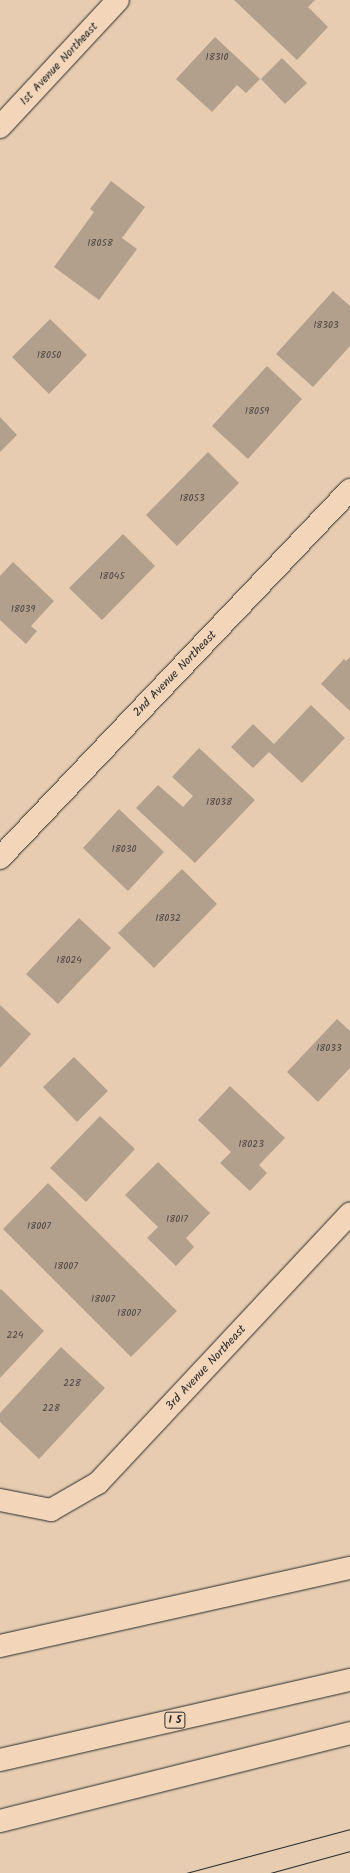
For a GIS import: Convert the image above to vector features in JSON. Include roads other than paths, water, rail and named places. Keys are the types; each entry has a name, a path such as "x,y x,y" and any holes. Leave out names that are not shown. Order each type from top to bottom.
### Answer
{"main road":[{"name":"1st Avenue Northeast","path":"0,127 118,0"},
{"name":"2nd Avenue Northeast","path":"0,858 350,490"},
{"name":"3rd Avenue Northeast","path":"0,1500 51,1510 98,1483 350,1214"},
{"path":"0,1646 350,1568"},
{"name":"I 5","path":"0,1760 350,1680"},
{"path":"0,1821 350,1733"}],"tram line":[{"path":"186,1873 350,1829"},
{"path":"270,1873 350,1851"}]}
